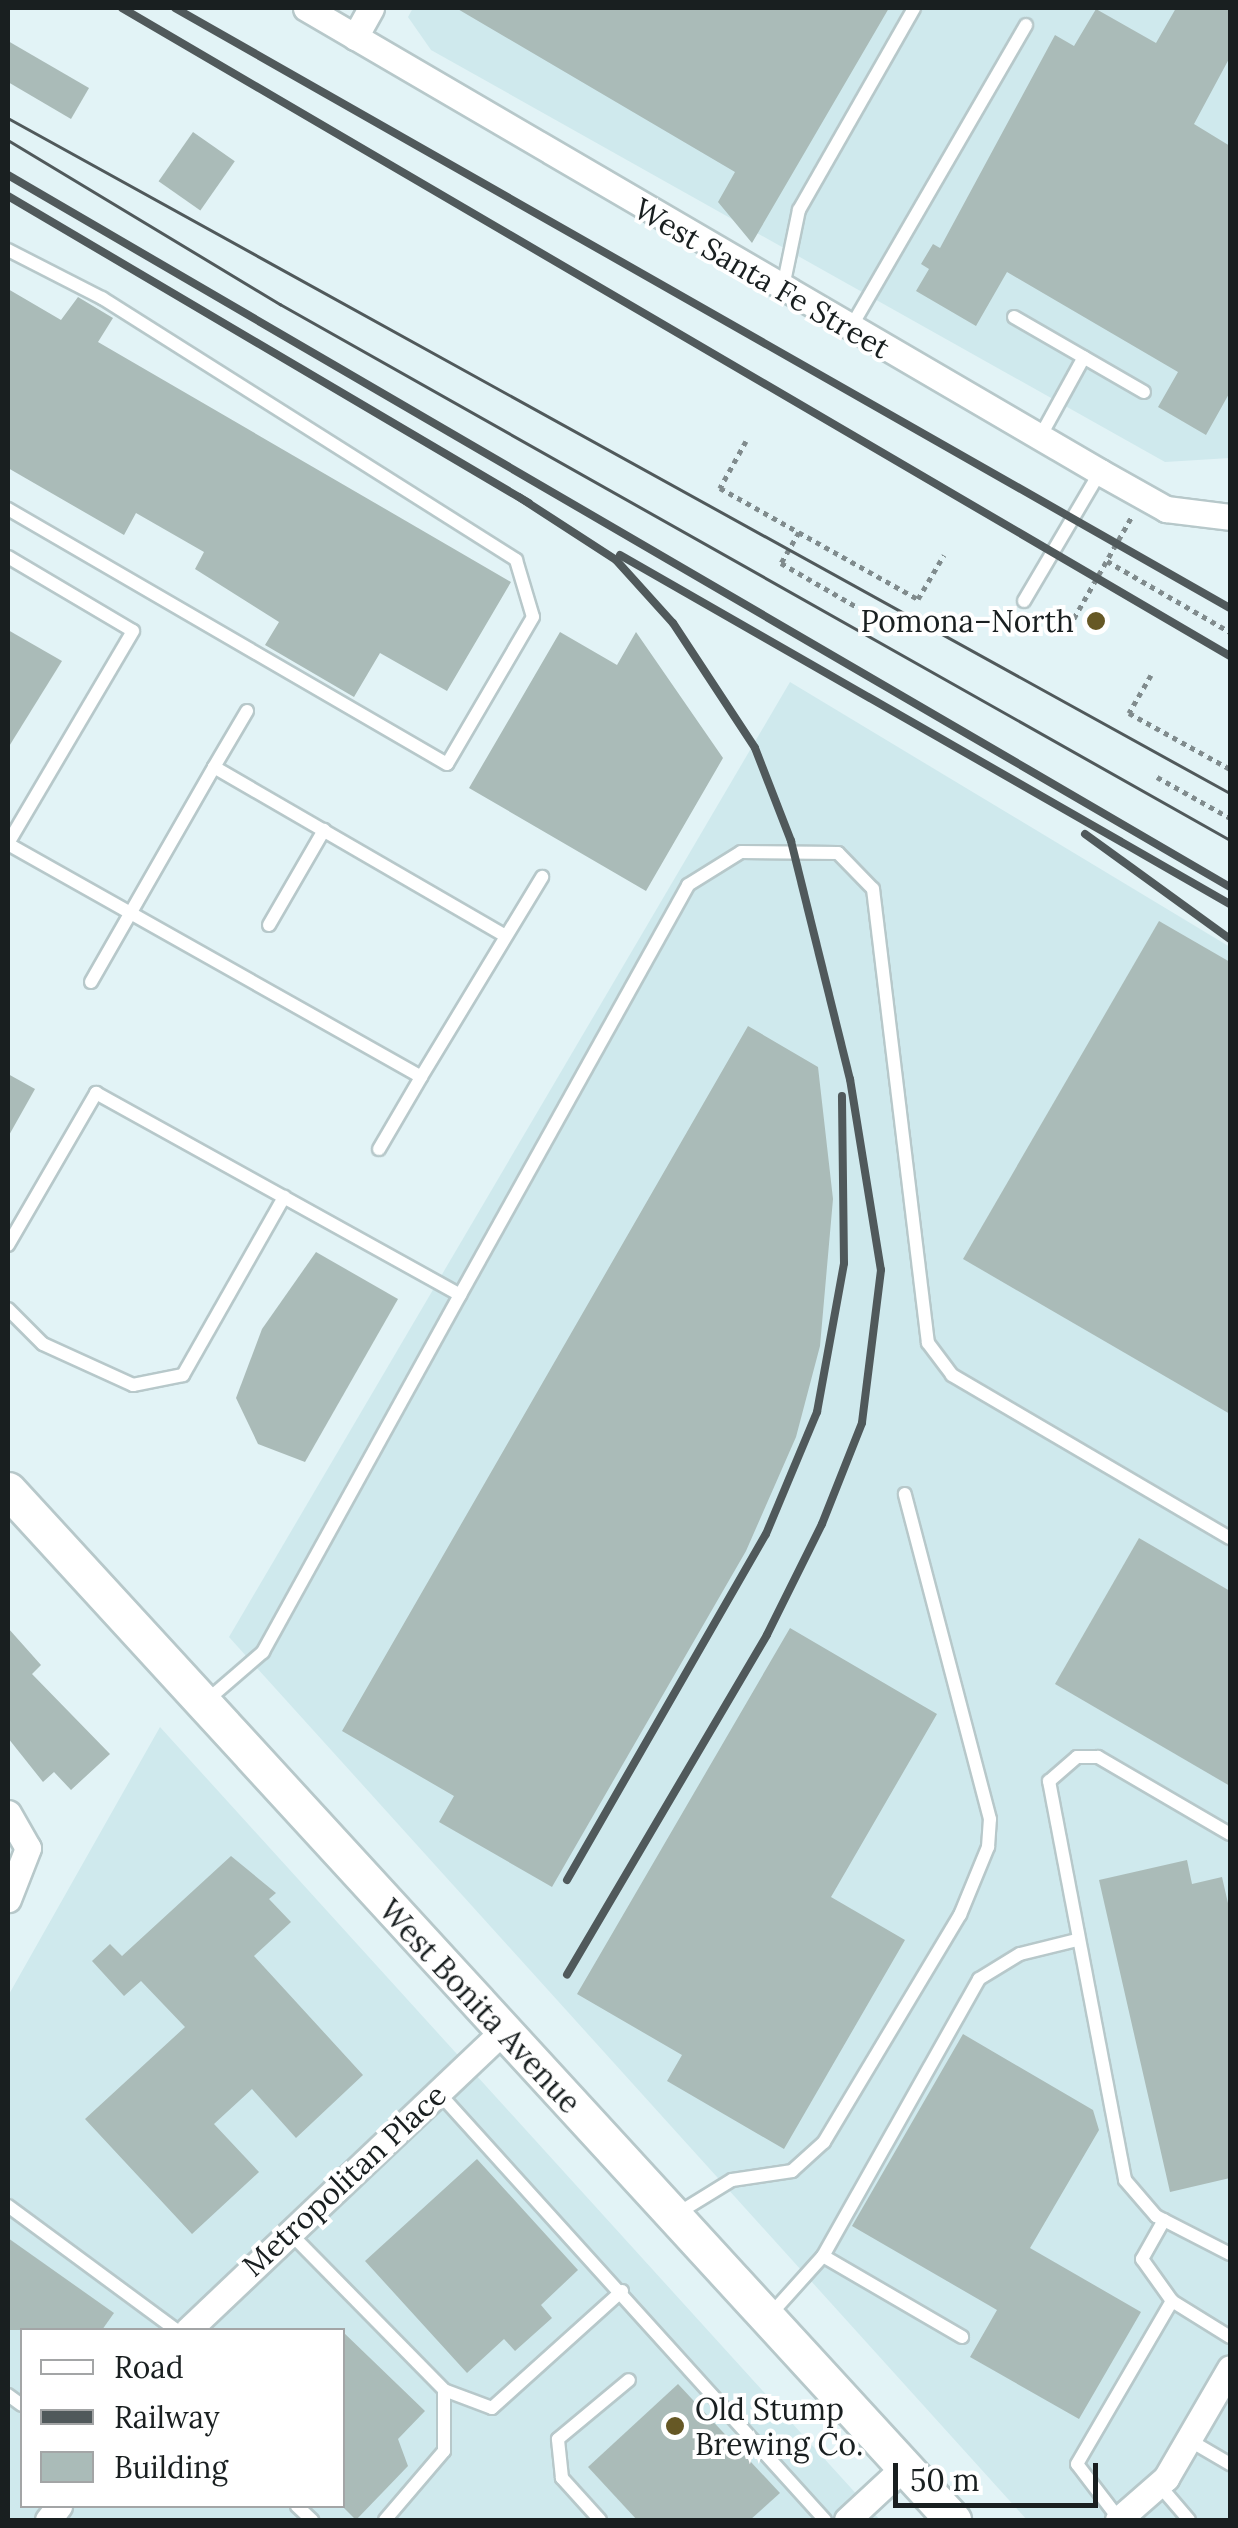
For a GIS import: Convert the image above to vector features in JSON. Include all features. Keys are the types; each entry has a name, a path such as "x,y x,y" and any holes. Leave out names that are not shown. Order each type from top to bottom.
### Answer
{"main road":[{"name":"West Bonita Avenue","path":"8,1490 953,2520"}],"street":[{"name":"West Santa Fe Street","path":"306,8 782,291 1166,509 1230,516"},
{"path":"355,37 372,8"},
{"path":"8,1812 28,1848 8,1899"},
{"name":"Metropolitan Place","path":"190,2328 503,2032"},
{"path":"1118,2520 1159,2485 1230,2368"},
{"path":"847,2520 904,2468"}],"lane":[{"path":"782,291 799,210 914,8"},
{"path":"850,329 1026,25"},
{"path":"8,250 102,298 516,560 533,617 447,764 8,509"},
{"path":"1014,317 1144,392"},
{"path":"1040,437 1084,357"},
{"path":"1024,601 1100,472"},
{"path":"8,557 133,631 8,844 421,1077"},
{"path":"91,982 247,711"},
{"path":"214,767 506,936"},
{"path":"269,924 324,830"},
{"path":"203,1704 262,1652 688,885 741,852 838,853 873,888 928,1344 952,1375 1230,1538"},
{"path":"379,1149 542,876"},
{"path":"8,1245 96,1093 460,1295"},
{"path":"8,1310 43,1344 133,1385 183,1375 284,1197"},
{"path":"673,2216 732,2180 792,2170 824,2142 960,1915 988,1847 990,1819 905,1494"},
{"path":"1230,1834 1098,1756 1077,1757 1049,1781 1125,2180 1164,2220 1230,2254"},
{"path":"767,2318 823,2256 979,1979 1020,1954 1077,1940"},
{"path":"438,2092 622,2291 825,2520"},
{"path":"8,2206 173,2328"},
{"path":"1164,2220 1142,2259 1172,2301 1230,2338"},
{"path":"289,2232 444,2390 492,2408 622,2291"},
{"path":"823,2256 962,2337"},
{"path":"1118,2520 1077,2464 1172,2301"},
{"path":"600,2520 562,2478 558,2440 629,2380"},
{"path":"385,2520 444,2451 444,2390"},
{"path":"1189,2440 1230,2464"},
{"path":"1159,2485 1188,2520"}],"path":[{"path":"746,441 720,488 918,599 944,554"},
{"path":"1069,627 1143,496"},
{"path":"800,532 781,564 862,610"},
{"path":"1107,560 1230,632"},
{"path":"1151,675 1129,713 1230,769"},
{"path":"1158,776 1230,818"}],"shaded area":[{"path":"413,8 1230,8 1230,458 1165,462 431,50 408,17"},
{"path":"790,682 1230,947 1230,2520 1027,2520 229,1637"},
{"path":"160,1727 880,2520 8,2520 8,1996"}],"building":[{"path":"456,8 889,8 752,243 718,202 735,172"},
{"path":"1176,8 1230,8 1230,57 1194,124 1230,146 1230,392 1206,435 1158,407 1178,372 1007,272 976,326 916,291 929,269 921,264 933,244 940,248 1055,35 1074,46 1096,9 1156,43"},
{"path":"8,41 89,88 71,119 8,82"},
{"path":"193,132 235,161 200,210 159,181"},
{"path":"8,289 61,320 78,297 113,318 98,342 511,582 447,691 380,653 354,697 265,645 279,622 195,569 204,552 136,513 124,535 8,468"},
{"path":"8,630 62,661 8,748"},
{"path":"560,632 617,665 636,632 723,758 646,891 469,788"},
{"path":"1159,921 1230,962 1230,1414 963,1259"},
{"path":"748,1026 818,1067 833,1199 820,1346 796,1437 746,1551 552,1887 439,1822 454,1796 342,1731"},
{"path":"8,1074 35,1089 8,1137"},
{"path":"316,1252 398,1299 305,1462 258,1444 236,1398 262,1329"},
{"path":"1139,1538 1230,1591 1230,1786 1055,1684"},
{"path":"8,1628 41,1665 32,1674 110,1754 71,1790 54,1772 43,1782 8,1738"},
{"path":"790,1628 937,1714 831,1897 905,1940 784,2149 667,2081 682,2055 577,1994"},
{"path":"231,1856 276,1893 269,1899 291,1922 254,1956 363,2075 296,2138 252,2089 214,2124 259,2172 192,2234 85,2119 185,2027 141,1981 124,1996 92,1961 110,1944 122,1956"},
{"path":"1187,1860 1192,1884 1222,1877 1230,1912 1230,2178 1170,2192 1099,1880"},
{"path":"963,2034 1093,2110 1099,2130 1030,2248 1141,2312 1079,2419 970,2357 997,2310 852,2226"},
{"path":"477,2159 578,2270 541,2305 552,2318 515,2351 504,2339 467,2373 365,2261"},
{"path":"8,2238 114,2313 103,2328 8,2330"},
{"path":"345,2334 425,2411 398,2439 408,2466 356,2520 344,2508"},
{"name":"Old Stump Brewing Co.","path":"678,2384 780,2493 750,2520 637,2520 588,2467"}],"tram line":[{"path":"8,118 1230,793"},
{"path":"8,140 280,304 1230,840"}],"railway":[{"path":"122,8 1230,656"},
{"path":"175,8 1230,608"},
{"path":"8,175 1230,887"},
{"path":"8,196 529,503"},
{"path":"519,497 616,560 673,623 755,748 791,841 850,1079 881,1270 862,1423 822,1524 767,1635 567,1974"},
{"path":"620,555 1230,904"},
{"path":"1085,834 1230,939"},
{"path":"567,1880 766,1534 817,1412 844,1263 842,1096"}],"place":[{"name":"Pomona–North","path":"1096,621"},
{"name":"Old Stump Brewing Co.","path":"675,2426"}]}
